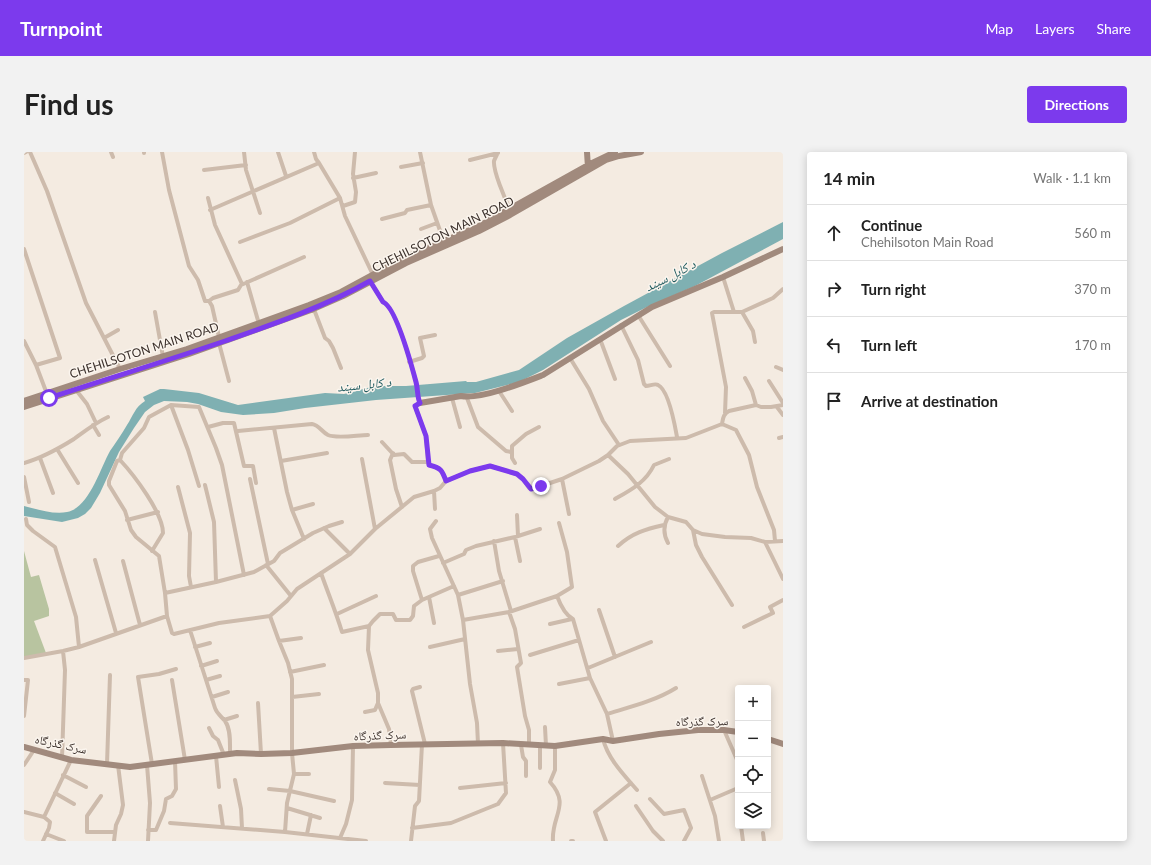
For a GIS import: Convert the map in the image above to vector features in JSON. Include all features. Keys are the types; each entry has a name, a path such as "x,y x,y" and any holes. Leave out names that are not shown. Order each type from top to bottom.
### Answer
{"main road":[{"path":"587,152 588,167"},
{"name":"CHEHILSOTON MAIN ROAD","path":"24,407 75,389 170,360 341,292 404,258 477,227 615,152"},
{"name":"CHEHILSOTON MAIN ROAD","path":"24,401 120,369 219,340 311,310 344,296 406,263 486,228 588,167 619,156 641,152"},
{"path":"419,402 461,396 467,398 499,391 543,375 638,314 723,278 783,249"},
{"name":"سرک گذرگاه","path":"24,747 71,760 130,767 227,754 292,753 353,746 503,743 555,746 603,739 613,741 698,730 735,732"},
{"path":"771,740 783,744"}],"street":[{"path":"30,152 47,191 86,303 120,369"},
{"path":"111,152 113,157"},
{"path":"162,152 169,190 189,266 198,280 205,300 209,301 212,306 229,381"},
{"path":"244,152 246,170 260,214"},
{"path":"278,152 286,176"},
{"path":"314,152 316,159 340,198 345,216 373,275"},
{"path":"343,206 354,202 356,192 353,178 355,152"},
{"path":"420,152 431,205 444,242"},
{"path":"478,152 480,158"},
{"path":"470,160 498,152"},
{"path":"498,152 494,160 494,166 502,192 510,209"},
{"path":"210,210 253,190 319,163"},
{"path":"401,167 423,164"},
{"path":"204,170 246,166"},
{"path":"353,178 376,173"},
{"path":"208,198 210,210 227,253 242,284"},
{"path":"240,242 290,223 340,198"},
{"path":"382,219 405,213 407,210 431,205"},
{"path":"421,229 437,223"},
{"path":"24,249 60,358 36,365"},
{"path":"209,301 213,298 238,290 242,284 304,257"},
{"path":"723,278 734,312"},
{"path":"370,281 383,302 386,302 401,331 416,384 419,402 415,406 426,436 428,462 429,465 442,471 446,481"},
{"path":"247,282 259,324"},
{"path":"722,424 725,413 726,387 711,315 714,312 742,312 772,298 783,289"},
{"path":"311,310 315,312 324,338 329,341 333,348 340,368"},
{"path":"156,312 163,357"},
{"path":"742,312 753,331 754,342"},
{"path":"638,314 670,366"},
{"path":"621,325 638,360 644,384 646,386 656,384 664,391 674,417 677,437"},
{"path":"104,338 118,330"},
{"path":"409,362 424,356 420,338 435,335"},
{"path":"599,338 615,379"},
{"path":"24,341 36,365 47,394"},
{"path":"570,358 589,389 603,421 619,445"},
{"path":"776,367 783,370"},
{"path":"745,378 752,391 756,405"},
{"path":"725,413 756,405 761,407 777,407 783,404 769,381"},
{"path":"75,389 87,404 99,435"},
{"path":"499,391 512,412"},
{"path":"452,398 460,427"},
{"path":"467,398 478,427 506,451 511,452"},
{"path":"171,405 188,450 199,486"},
{"path":"244,575 227,486 208,427 199,407 171,405 149,417 144,428 122,454 120,460 117,461 109,481 109,485 124,511 131,530 136,537 159,556 167,616 172,633 174,634 219,622 270,616 297,589 350,554 375,529 414,497 434,491 440,488 446,481 470,471 490,466 517,474 532,490 562,479 599,461 619,445 630,441 639,439 686,438 722,424 736,430 749,455 757,487 774,530 775,541"},
{"path":"777,407 783,416"},
{"path":"24,463 40,458 94,424 108,417"},
{"path":"208,427 223,423 234,423 244,466 253,466 256,483"},
{"path":"238,431 312,424 316,425 329,435 368,434"},
{"path":"516,463 512,458 512,446 526,434 539,427"},
{"path":"274,428 280,461 292,510 304,539"},
{"path":"382,442 394,455 404,454 412,462 428,462"},
{"path":"57,448 78,483"},
{"path":"280,461 328,453"},
{"path":"392,453 390,460 396,489 402,507"},
{"path":"608,455 628,474 655,507 668,517 686,522 693,530 702,534 751,538 765,542 783,541"},
{"path":"40,458 53,493"},
{"path":"362,459 375,529"},
{"path":"120,460 130,470 158,512 163,533 152,551"},
{"path":"615,499 638,486 646,478 654,465 669,460"},
{"path":"24,477 29,502"},
{"path":"250,479 267,565 291,596"},
{"path":"562,479 569,514"},
{"path":"205,486 214,522 216,582"},
{"path":"178,487 190,533 189,576 191,587"},
{"path":"434,491 435,509"},
{"path":"292,510 313,504"},
{"path":"128,520 158,512"},
{"path":"517,515 517,537 520,561"},
{"path":"668,517 664,525 668,543"},
{"path":"26,519 27,525 33,531 55,547 76,617 79,647"},
{"path":"436,521 432,524 430,532 439,556 458,595 464,620 470,684 477,723 478,744"},
{"path":"165,593 254,572 274,561 280,553 304,539 324,528 342,522"},
{"path":"464,620 510,611 557,596 572,586 567,552 559,523"},
{"path":"618,546 634,534 643,530 664,525"},
{"path":"324,528 350,554"},
{"path":"443,562 464,554 466,550 494,541 517,537 540,529"},
{"path":"693,530 696,545 702,557 732,605"},
{"path":"494,541 515,629 521,663 517,667 525,716 529,730 529,745"},
{"path":"765,542 783,579"},
{"path":"422,600 413,571 413,566 418,562 439,556"},
{"path":"95,560 116,633"},
{"path":"123,560 140,625"},
{"path":"321,573 337,614 342,632 369,626"},
{"path":"458,595 503,581"},
{"path":"391,745 389,729 378,703 378,693 368,650 369,626 380,614 393,614 396,620 410,620 413,616 414,606 428,597 454,586"},
{"path":"337,614 376,596"},
{"path":"557,596 562,607 569,617 573,619 590,678 607,714 613,741"},
{"path":"428,597 434,622"},
{"path":"744,627 773,613 770,606 783,600"},
{"path":"599,610 615,657"},
{"path":"24,658 79,647 167,616"},
{"path":"270,616 288,663 292,679 292,753 294,774 287,803 285,832"},
{"path":"550,624 573,619"},
{"path":"190,630 217,714 224,720 228,727 227,754"},
{"path":"279,641 302,638"},
{"path":"430,647 465,639"},
{"path":"530,655 579,640"},
{"path":"588,668 651,642"},
{"path":"195,647 210,643"},
{"path":"498,651 518,649"},
{"path":"62,758 65,670 63,651"},
{"path":"201,666 217,661"},
{"path":"290,672 324,665"},
{"path":"148,841 150,803 149,765 138,677 159,674 176,668"},
{"path":"107,764 110,675"},
{"path":"206,680 220,676"},
{"path":"559,684 590,678"},
{"path":"24,680 28,680 24,716"},
{"path":"172,680 185,760"},
{"path":"410,841 415,806 419,801 424,744 412,691 413,689 420,687"},
{"path":"607,714 668,694 676,688"},
{"path":"212,697 228,692"},
{"path":"292,697 319,694"},
{"path":"258,703 261,754"},
{"path":"365,712 375,710 378,703"},
{"path":"224,720 237,716"},
{"path":"540,768 545,727"},
{"path":"209,728 213,736 218,740 227,754"},
{"path":"724,730 736,757"},
{"path":"603,739 606,750 637,790"},
{"path":"412,828 451,823 498,804 506,793 503,743"},
{"path":"521,745 523,757 526,761 526,776"},
{"path":"340,838 346,824 352,800 353,746"},
{"path":"553,841 553,829 560,800 557,790 550,782 555,770 555,746"},
{"path":"24,765 34,750"},
{"path":"216,756 219,787"},
{"path":"44,817 71,760"},
{"path":"148,830 156,830 164,811 166,799 172,796 176,791 175,761"},
{"path":"114,841 115,832 123,805 118,766"},
{"path":"294,774 310,774"},
{"path":"63,775 86,788"},
{"path":"702,776 715,816 719,841"},
{"path":"235,780 241,809 242,828"},
{"path":"384,783 420,785"},
{"path":"460,788 506,783"},
{"path":"606,841 595,812 631,783"},
{"path":"269,789 290,791 334,800"},
{"path":"710,800 735,789"},
{"path":"55,793 74,804"},
{"path":"101,796 87,816 87,832 115,832"},
{"path":"650,799 664,814 684,810 691,828 684,841"},
{"path":"220,806 223,827"},
{"path":"636,806 653,831 663,841"},
{"path":"287,808 320,818"},
{"path":"24,812 44,817 50,822 43,841"},
{"path":"307,834 311,815"},
{"path":"170,823 242,828 366,841"},
{"path":"741,829 743,841"},
{"path":"763,833 764,841"},
{"path":"46,834 63,841"}],"green space":[{"path":"24,551 31,577 39,575 49,609 49,616 34,621 46,653 24,657"}],"water":[{"path":"783,222 783,239 695,286 621,320 543,370 519,382 475,393 376,400 274,413 243,415 221,412 187,402 164,401 154,405 145,412 119,452 100,493 91,508 85,514 78,518 62,522 24,516 24,506 62,513 75,509 82,503 93,487 110,451 136,409 145,401 143,397 160,389 199,393 238,405 325,393 344,394 375,386 406,386 466,381 476,382 519,370 567,338 624,306"}],"route":[{"path":"49,398 188,354 260,329 344,296 370,281 383,302 386,302 401,331 420,403 415,406 426,436 429,465 442,471 446,481 470,471 485,466 490,466 517,474 532,490 541,486"}],"water label":[{"name":"د کابل سيند","path":"670,275"},
{"name":"د کابل سيند","path":"364,384"}]}
